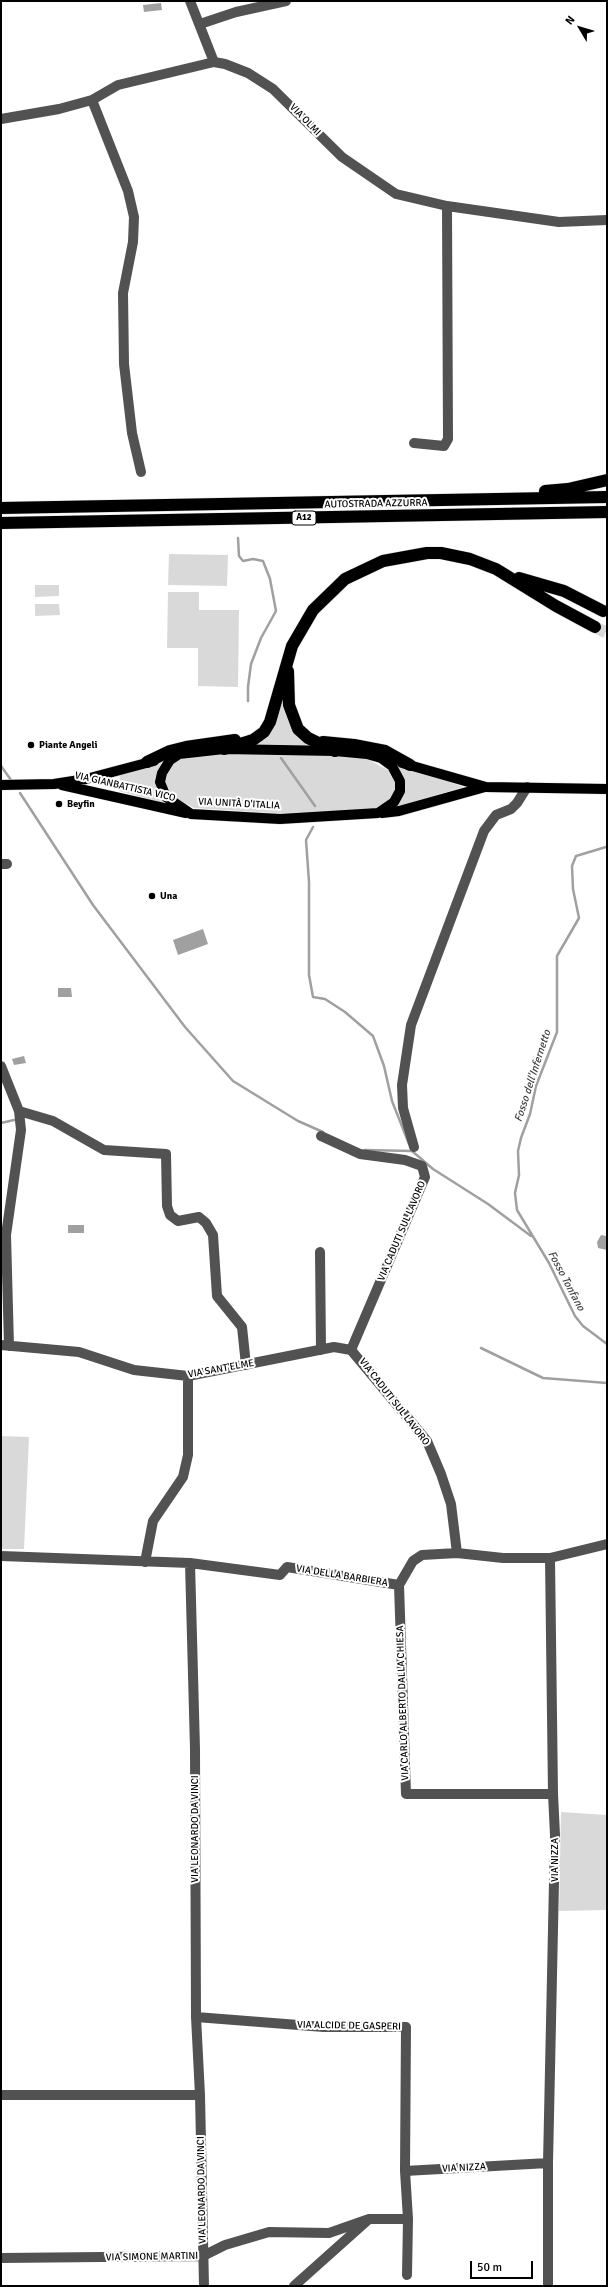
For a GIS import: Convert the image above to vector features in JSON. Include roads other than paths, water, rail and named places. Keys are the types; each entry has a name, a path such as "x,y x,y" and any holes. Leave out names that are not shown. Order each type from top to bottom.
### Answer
{"highway":[{"path":"470,499 568,489 607,480"},
{"name":"AUTOSTRADA AZZURRA","path":"1,508 607,497"},
{"name":"AUTOSTRADA AZZURRA","path":"1,523 607,512"},
{"path":"224,749 253,740 264,732 273,715 281,681 298,633 322,598 345,579 383,561 397,557 441,553 470,559 508,575 564,591 603,611"},
{"path":"508,575 556,606 595,626"},
{"path":"288,661 288,694 291,714 298,729 316,742 335,751"},
{"path":"147,762 176,750 236,740 253,733 268,712 275,683 288,661"},
{"path":"316,742 354,745 385,751 410,765"}],"main road":[{"name":"VIA UNITÀ D'ITALIA","path":"486,787 367,754 335,751 224,749 179,754 170,760 165,767 160,782 166,797 191,814 280,819 399,811 486,787 607,789"},
{"name":"VIA GIANBATTISTA VICO","path":"1,785 54,784 86,778 179,754"},
{"name":"VIA UNITÀ D'ITALIA","path":"378,813 394,802 401,786 397,772 381,758"},
{"name":"VIA GIANBATTISTA VICO","path":"54,784 191,814"}],"street":[{"path":"190,1 214,62"},
{"path":"200,24 236,12 286,1"},
{"name":"VIA OLMI","path":"1,119 59,109 92,100 118,85 214,62 225,64 248,73 273,90 342,158 396,194 447,206 560,222 607,220"},
{"path":"92,100 128,191 134,217 133,242 123,293 124,364 132,433 141,472"},
{"path":"414,443 444,446 448,439 447,206"},
{"path":"414,1147 403,1108 402,1085 411,1025 484,830 496,815 511,809 517,803 527,787"},
{"path":"1,1066 19,1111 21,1130 6,1241 5,1345"},
{"path":"19,1111 53,1121 104,1150 166,1154 167,1206 170,1215 178,1221 199,1217 206,1223 213,1235 217,1296 242,1327 246,1365"},
{"name":"VIA CADUTI SUL LAVORO","path":"321,1136 360,1154 405,1160 422,1166 425,1177 349,1349 426,1441 441,1474 451,1504 457,1553"},
{"path":"320,1252 321,1350"},
{"name":"VIA SANT'ELME","path":"5,1345 79,1352 134,1370 188,1376 334,1347 349,1349"},
{"path":"145,1562 153,1521 183,1477 188,1455 188,1376"},
{"name":"VIA DELLA BARBIERA","path":"1,1556 190,1563 280,1575 287,1567 399,1585 413,1561 422,1555 457,1553 503,1558 550,1558 607,1544"},
{"name":"VIA NIZZA","path":"548,2286 548,2163 555,1899 550,1558"},
{"name":"VIA LEONARDO DA VINCI","path":"190,1563 195,1741 196,2017 200,2095 204,2286"},
{"name":"VIA CARLO ALBERTO DALLA CHIESA","path":"399,1585 406,1794 553,1794"},
{"name":"VIA ALCIDE DE GASPERI","path":"196,2017 324,2027 406,2027 405,2171"},
{"path":"1,2095 200,2095"},
{"name":"VIA NIZZA","path":"405,2171 548,2163"},
{"path":"405,2171 408,2219 407,2275"},
{"path":"294,2286 369,2219 408,2219"},
{"name":"VIA SIMONE MARTINI","path":"1,2258 203,2256 225,2245 269,2232 329,2233 369,2219"}],"waterway":[{"path":"238,538 239,556 243,561 253,559 263,561 270,579 276,611 261,638 251,664 248,701"},
{"path":"281,758 315,806"},
{"path":"1,766 11,780"},
{"path":"20,793 93,905 185,1027 233,1081 298,1121 323,1132"},
{"path":"313,827 306,840 309,882 309,975 313,997 325,999 345,1012 373,1036 384,1066 392,1101 409,1144"},
{"name":"Fosso dell'Infernetto","path":"606,847 576,856 572,866 573,889 579,918 557,956 557,1032 536,1086 530,1114 521,1138 518,1151 519,1175 515,1193 517,1210 549,1263 575,1316 583,1326 607,1344"},
{"path":"1,1123 14,1120"},
{"path":"365,1150 412,1151"},
{"path":"412,1151 433,1169 488,1204 531,1236"},
{"path":"481,1348 543,1378 607,1383"}],"tunnel":[{"path":"595,627 607,633"}],"place":[{"name":"Piante Angeli","path":"31,745"},
{"name":"Beyfin","path":"59,804"},
{"name":"Una","path":"152,896"}],"water label":[{"name":"Fosso Tonfano","path":"566,1281"}]}
